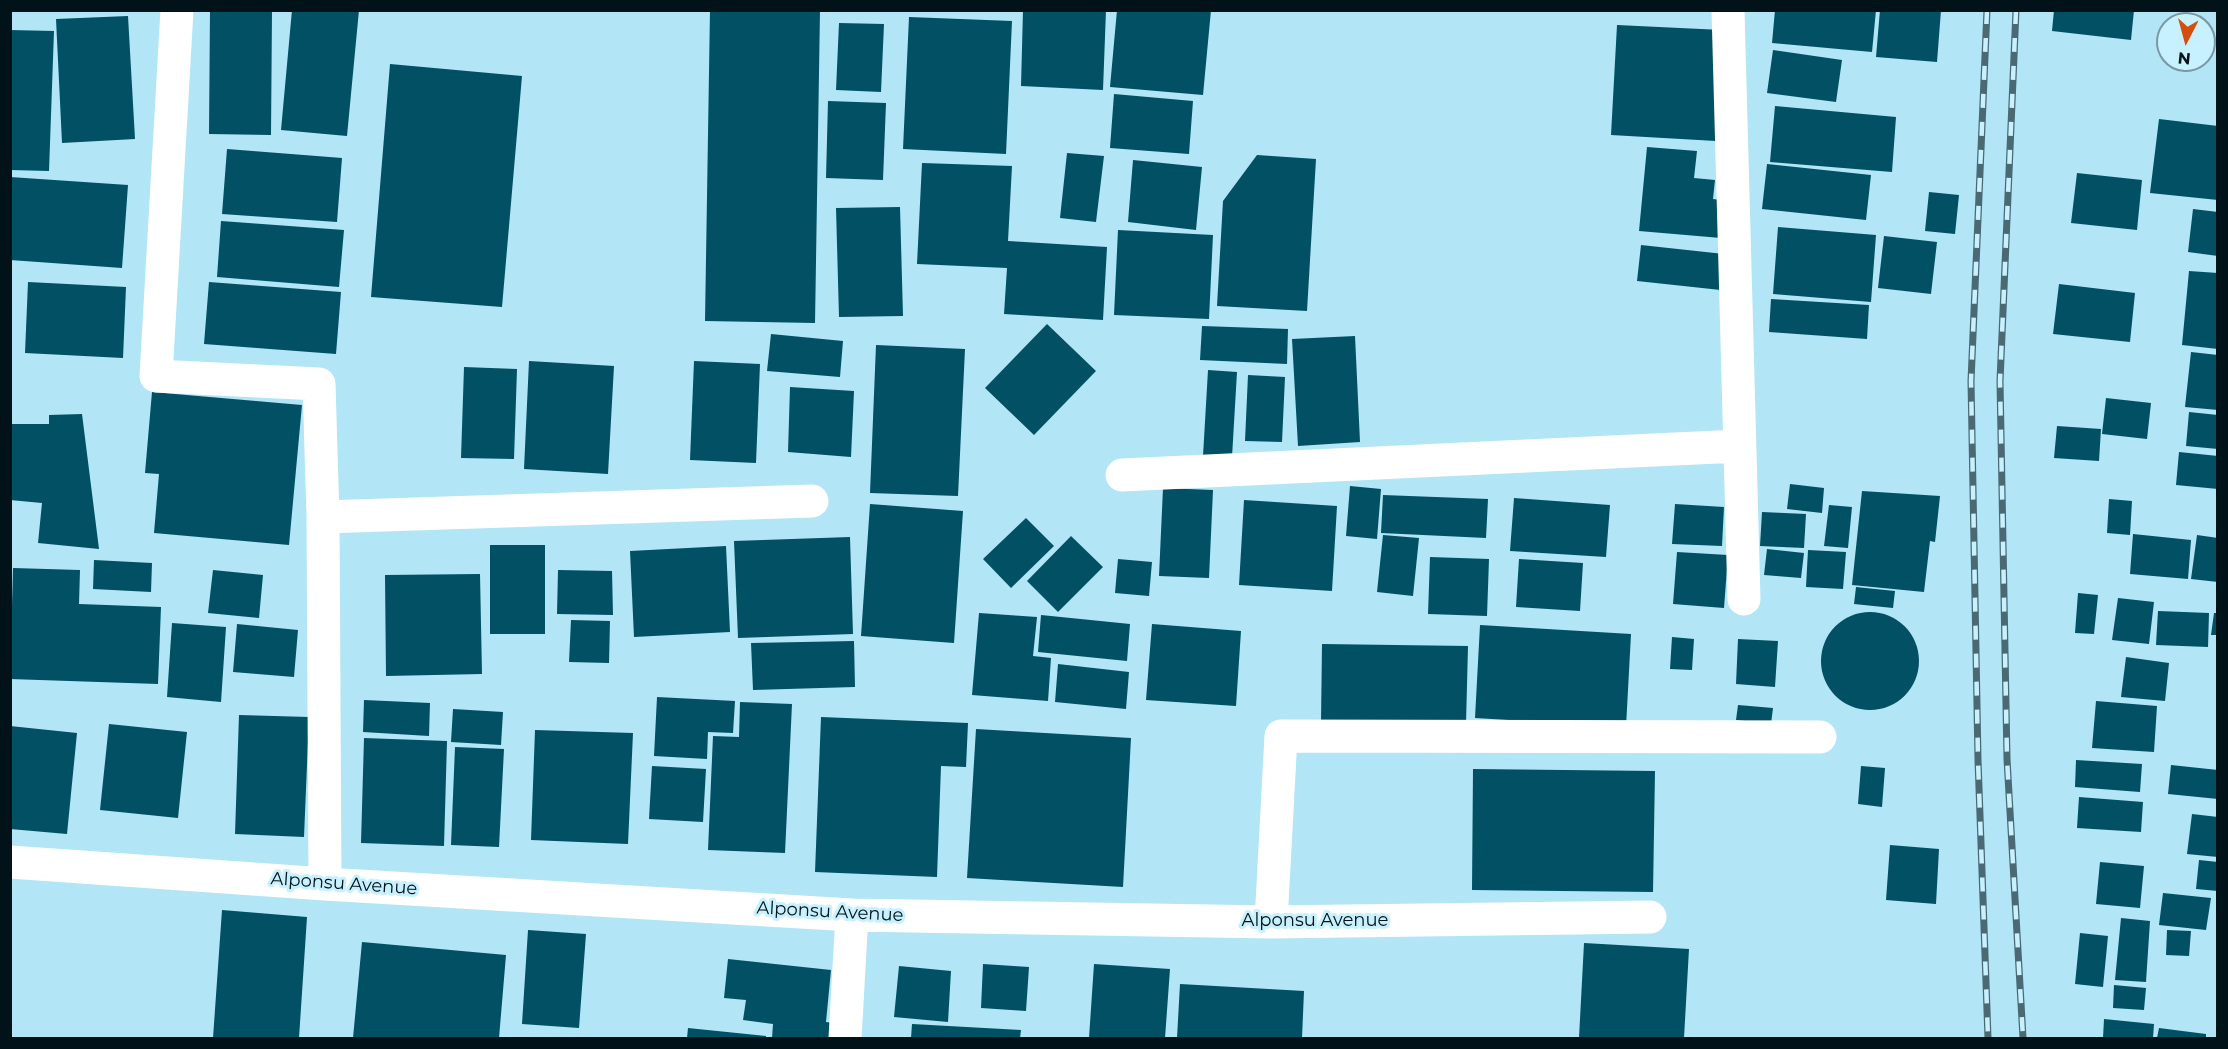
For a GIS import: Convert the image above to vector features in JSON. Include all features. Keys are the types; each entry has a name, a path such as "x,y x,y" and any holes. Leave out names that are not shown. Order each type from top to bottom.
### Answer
{"street":[{"path":"177,10 156,376 319,384 323,517 326,884"},
{"path":"1728,10 1744,599"},
{"path":"1122,475 1739,446"},
{"path":"323,517 812,501"},
{"path":"1271,922 1281,736 1820,737"},
{"name":"Alponsu Avenue","path":"10,862 326,884 852,915 1271,922 1650,917"},
{"path":"845,1038 852,915"}],"building":[{"path":"210,10 272,10 271,135 209,134"},
{"path":"292,10 359,10 347,136 281,130"},
{"path":"710,10 820,10 815,323 705,321"},
{"path":"1023,10 1106,10 1103,90 1021,86"},
{"path":"1117,10 1211,10 1203,95 1110,87"},
{"path":"1775,10 1876,10 1872,52 1772,43"},
{"path":"1880,10 1941,10 1937,62 1876,57"},
{"path":"2054,10 2134,10 2131,40 2052,31"},
{"path":"128,16 135,139 62,143 56,19"},
{"path":"909,17 1012,21 1006,154 903,149"},
{"path":"839,23 884,24 881,92 836,90"},
{"path":"1617,25 1722,30 1716,141 1611,135"},
{"path":"10,30 54,31 49,171 10,170"},
{"path":"1773,50 1842,60 1836,102 1767,93"},
{"path":"390,64 522,76 502,307 371,297"},
{"path":"1114,94 1193,101 1189,154 1110,148"},
{"path":"828,101 886,103 883,180 826,178"},
{"path":"1775,106 1896,117 1892,172 1770,162"},
{"path":"2159,119 2218,126 2218,200 2150,193"},
{"path":"1647,147 1697,151 1694,178 1715,180 1713,199 1729,201 1721,238 1639,231"},
{"path":"227,149 342,158 337,222 222,214"},
{"path":"1067,153 1104,156 1096,222 1060,218"},
{"path":"1257,155 1316,159 1307,311 1217,306 1223,201"},
{"path":"1133,160 1202,167 1196,230 1128,222"},
{"path":"922,163 1012,166 1008,241 1107,247 1103,320 1004,314 1007,268 917,264"},
{"path":"1767,164 1871,175 1866,220 1762,209"},
{"path":"2077,173 2142,180 2137,230 2071,223"},
{"path":"10,177 128,185 122,268 10,260"},
{"path":"1929,192 1959,195 1955,234 1925,231"},
{"path":"900,207 903,316 839,317 836,208"},
{"path":"2193,209 2218,212 2218,256 2188,252"},
{"path":"221,221 344,230 339,287 217,277"},
{"path":"1778,227 1876,235 1871,302 1773,294"},
{"path":"1118,230 1213,235 1209,319 1114,315"},
{"path":"1884,236 1937,242 1931,294 1878,288"},
{"path":"1641,245 1733,255 1730,291 1637,281"},
{"path":"2189,271 2218,273 2218,349 2182,345"},
{"path":"28,282 126,287 123,358 25,353"},
{"path":"209,282 341,292 336,354 204,344"},
{"path":"2059,284 2135,293 2130,342 2053,334"},
{"path":"1771,299 1869,305 1867,339 1769,332"},
{"path":"1047,324 1096,371 1034,435 985,388"},
{"path":"1202,326 1288,329 1287,364 1200,360"},
{"path":"771,334 843,341 840,377 767,371"},
{"path":"1355,336 1360,442 1298,446 1292,339"},
{"path":"876,345 965,349 958,496 870,493"},
{"path":"2191,352 2218,355 2218,410 2185,407"},
{"path":"529,361 614,366 608,474 524,469"},
{"path":"694,361 760,364 756,463 690,460"},
{"path":"464,367 517,369 514,459 461,458"},
{"path":"1208,370 1237,372 1232,457 1203,456"},
{"path":"1248,375 1285,377 1282,442 1245,441"},
{"path":"790,387 854,391 851,457 788,452"},
{"path":"152,392 302,405 289,545 154,533 159,474 145,473"},
{"path":"2106,398 2151,403 2147,439 2102,434"},
{"path":"2189,412 2218,415 2218,449 2186,446"},
{"path":"82,414 99,549 38,543 42,503 10,500 10,424 49,424 49,415"},
{"path":"2057,426 2101,429 2099,461 2054,458"},
{"path":"2179,452 2218,456 2218,489 2176,485"},
{"path":"1790,484 1824,488 1822,513 1787,509"},
{"path":"1350,486 1381,489 1377,539 1346,536"},
{"path":"1163,488 1213,490 1209,578 1159,576"},
{"path":"1862,491 1940,496 1935,542 1930,541 1924,592 1852,585"},
{"path":"1383,495 1488,499 1486,538 1381,533"},
{"path":"1514,498 1610,505 1606,557 1510,551"},
{"path":"2109,499 2132,501 2130,535 2107,533"},
{"path":"1244,500 1337,506 1332,591 1239,585"},
{"path":"870,504 963,511 954,643 861,636"},
{"path":"1675,504 1724,507 1722,546 1672,544"},
{"path":"1829,505 1852,507 1848,548 1824,546"},
{"path":"1762,512 1806,514 1804,548 1760,546"},
{"path":"1026,518 1054,546 1011,588 983,559"},
{"path":"2133,534 2191,540 2188,579 2130,574"},
{"path":"1383,535 1419,538 1413,596 1377,592"},
{"path":"2197,535 2218,538 2218,582 2191,579"},
{"path":"1071,536 1103,567 1058,612 1027,581"},
{"path":"850,537 853,634 738,638 734,541"},
{"path":"490,545 545,545 545,634 490,634"},
{"path":"726,546 730,632 634,637 630,551"},
{"path":"1767,549 1804,553 1801,578 1764,575"},
{"path":"1808,550 1846,552 1843,589 1806,587"},
{"path":"1677,552 1728,555 1724,608 1673,604"},
{"path":"1430,557 1489,559 1487,616 1428,614"},
{"path":"1118,559 1152,562 1149,596 1115,593"},
{"path":"1519,559 1583,563 1580,611 1516,607"},
{"path":"94,560 152,563 151,592 93,589"},
{"path":"13,568 80,570 79,604 161,607 158,684 10,679"},
{"path":"213,570 263,575 259,618 208,613"},
{"path":"558,570 612,571 613,615 557,614"},
{"path":"480,574 482,674 386,676 385,575"},
{"path":"1856,587 1895,591 1893,608 1854,604"},
{"path":"2078,593 2098,595 2094,634 2075,633"},
{"path":"2118,598 2154,602 2149,644 2112,640"},
{"path":"2158,611 2209,613 2208,647 2156,645"},
{"path":"1870,612 1880,613 1897,620 1911,634 1918,651 1918,671 1911,688 1897,702 1880,709 1870,710 1860,709 1843,702 1829,688 1822,671 1821,661 1822,651 1829,634 1843,620 1860,613"},
{"path":"979,613 1037,617 1033,656 1051,658 1048,701 972,695"},
{"path":"2214,613 2218,613 2218,635 2211,635"},
{"path":"1041,615 1130,624 1127,661 1038,652"},
{"path":"571,620 610,621 609,663 569,662"},
{"path":"172,623 226,627 221,702 167,697"},
{"path":"237,624 298,630 294,677 233,672"},
{"path":"1152,624 1241,631 1236,706 1146,700"},
{"path":"1480,625 1631,634 1626,727 1475,718"},
{"path":"1672,637 1694,639 1692,670 1670,669"},
{"path":"1738,639 1778,641 1775,687 1736,684"},
{"path":"854,641 855,687 753,690 751,643"},
{"path":"1322,644 1468,646 1466,724 1321,722"},
{"path":"2126,657 2169,663 2165,701 2121,697"},
{"path":"1058,664 1129,672 1126,709 1055,702"},
{"path":"657,697 735,701 733,733 708,732 707,759 654,756"},
{"path":"364,700 430,703 429,736 363,732"},
{"path":"2096,701 2157,706 2154,752 2092,748"},
{"path":"740,702 792,704 785,853 708,850 713,736 739,737"},
{"path":"1738,705 1773,708 1771,724 1736,720"},
{"path":"453,709 503,712 501,745 451,742"},
{"path":"239,715 309,717 304,837 235,834"},
{"path":"821,717 968,723 966,767 941,766 937,877 815,872"},
{"path":"109,724 187,732 178,818 100,810"},
{"path":"10,726 77,733 67,834 10,829"},
{"path":"976,729 1131,738 1123,887 967,878"},
{"path":"535,730 633,733 628,844 531,840"},
{"path":"364,738 447,741 444,846 361,843"},
{"path":"455,747 504,749 499,847 451,845"},
{"path":"2076,760 2142,764 2140,792 2075,787"},
{"path":"2171,765 2218,770 2218,799 2168,794"},
{"path":"652,766 706,769 703,822 649,819"},
{"path":"1861,766 1885,768 1882,807 1858,804"},
{"path":"1473,769 1655,771 1653,892 1472,890"},
{"path":"2079,797 2143,802 2141,832 2077,828"},
{"path":"2192,814 2218,817 2218,857 2187,854"},
{"path":"1890,845 1939,849 1936,904 1886,900"},
{"path":"2199,860 2218,862 2218,891 2196,889"},
{"path":"2100,862 2144,866 2140,908 2096,904"},
{"path":"2163,893 2211,898 2206,930 2159,925"},
{"path":"222,910 307,917 299,1038 213,1038"},
{"path":"2121,918 2150,921 2146,982 2115,980"},
{"path":"528,930 586,934 579,1028 522,1024"},
{"path":"2167,930 2191,931 2189,956 2166,955"},
{"path":"2080,933 2108,936 2103,987 2075,984"},
{"path":"362,942 506,955 499,1038 353,1038"},
{"path":"1584,943 1689,949 1684,1038 1579,1038"},
{"path":"728,959 831,970 826,1022 842,1024 841,1038 772,1038 773,1024 743,1020 746,1000 724,998"},
{"path":"983,964 1029,967 1026,1011 981,1008"},
{"path":"1094,964 1170,969 1165,1038 1089,1038"},
{"path":"899,966 951,971 948,1022 894,1017"},
{"path":"1180,984 1304,991 1302,1038 1177,1038"},
{"path":"2114,985 2146,988 2144,1010 2113,1008"},
{"path":"2104,1019 2154,1024 2153,1038 2103,1038"},
{"path":"912,1024 1021,1030 1020,1038 911,1038"},
{"path":"688,1028 766,1036 766,1038 687,1038"},
{"path":"2159,1028 2206,1034 2206,1038 2157,1038"}],"railway":[{"path":"1987,10 1971,381 1978,760 1988,1038"},
{"path":"2016,10 2000,381 2007,759 2023,1038"}]}
